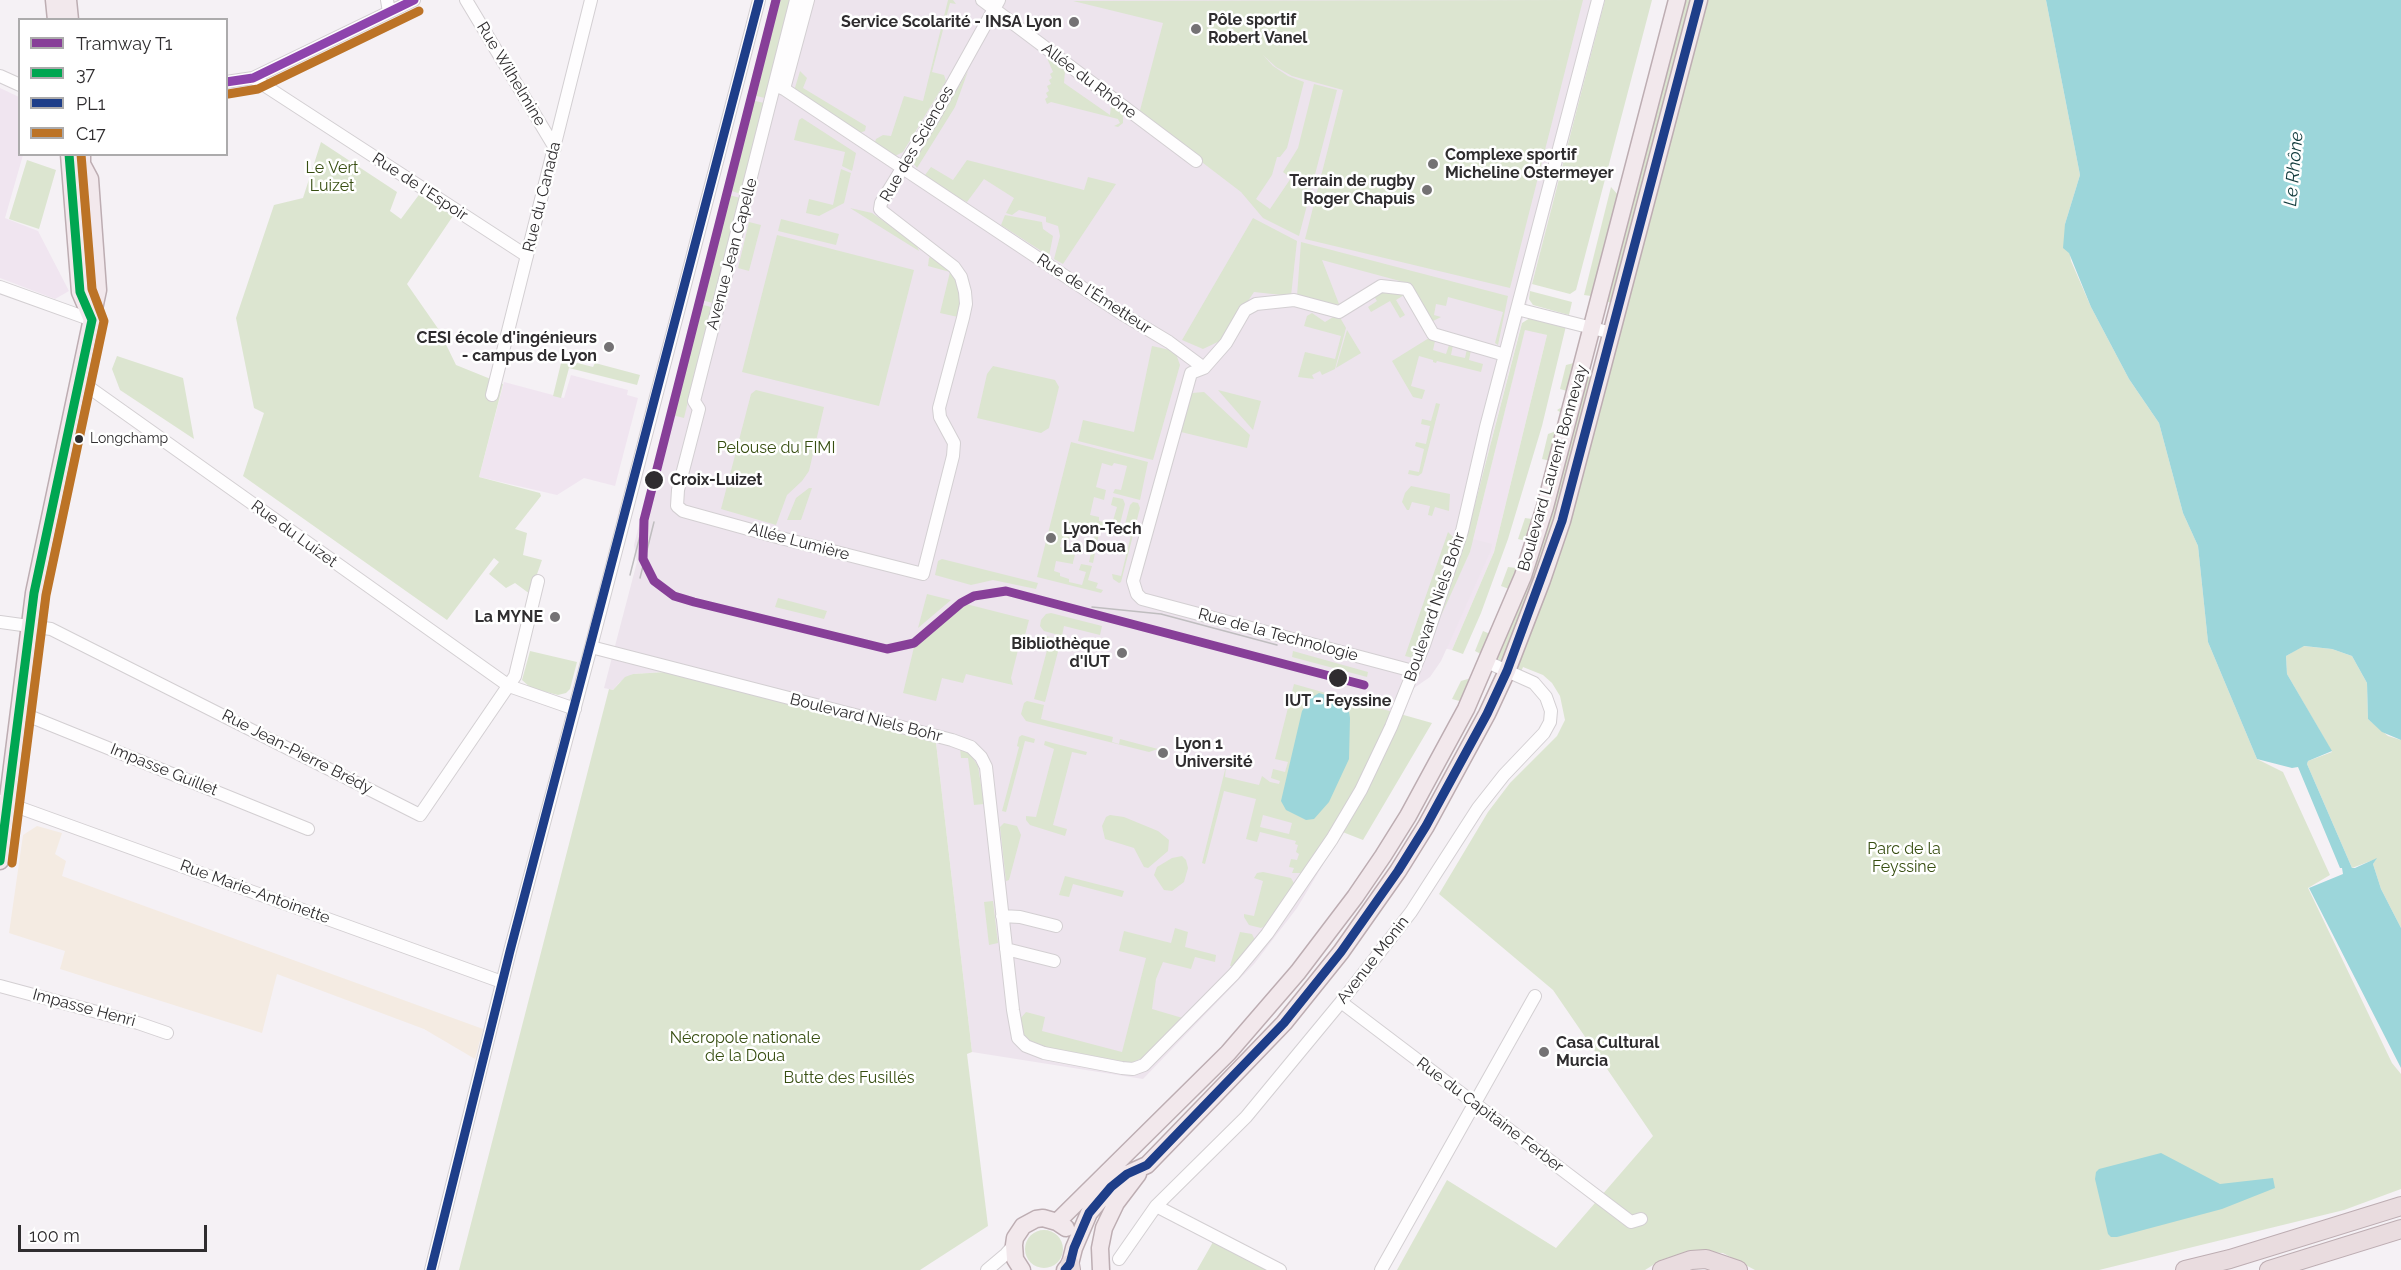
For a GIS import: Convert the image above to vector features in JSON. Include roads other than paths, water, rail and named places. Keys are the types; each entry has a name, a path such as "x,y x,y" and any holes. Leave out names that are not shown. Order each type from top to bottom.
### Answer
{"highway":[{"path":"2185,1270 2396,1208"},
{"path":"2269,1270 2399,1230"},
{"path":"1662,1270 1691,1260 1706,1259 1738,1270"}],"main road":[{"path":"54,0 56,18"},
{"path":"68,0 70,18"},
{"name":"Boulevard Laurent Bonnevay","path":"1070,1263 1069,1232 1058,1221 1228,1053 1262,1016 1326,937 1356,897 1408,816 1466,709 1523,576 1545,507 1677,0"},
{"name":"Boulevard Laurent Bonnevay","path":"1070,1263 1089,1214 1111,1187 1127,1174 1147,1165 1284,1023 1364,921 1426,826 1476,735 1507,671 1562,521 1699,0"},
{"path":"69,156 80,292 92,320"},
{"path":"0,861 4,802 19,712 34,593 98,290 90,179 82,164 82,156"},
{"path":"1101,1270 1100,1248 1109,1216 1116,1203 1147,1165"},
{"path":"1022,1270 1015,1259 1014,1245 1019,1231 1029,1222 1043,1218 1058,1221"}],"street":[{"path":"228,82 253,78 388,6 414,0"},
{"name":"Rue Wilhelmine","path":"466,0 555,148"},
{"name":"Rue du Canada","path":"492,394 591,0"},
{"path":"431,1270 502,982 759,0"},
{"name":"Avenue Jean Capelle","path":"779,87 796,0"},
{"name":"Avenue Jean Capelle","path":"677,506 678,490 699,410 694,401 779,87 808,0"},
{"name":"Allée du Rhône","path":"982,0 998,5 1196,161"},
{"name":"Boulevard Niels Bohr","path":"591,647 971,747 981,757 986,767 1016,1032 1026,1046 1044,1053 1122,1068 1134,1069 1144,1065 1234,974 1290,903 1361,790 1384,745 1413,671 1462,531 1505,355 1598,0"},
{"name":"Rue des Sciences","path":"922,574 953,456 954,443 940,417 939,408 966,304 961,277 954,267 880,209 881,203 998,5"},
{"path":"0,76 18,84"},
{"name":"Rue de l'Espoir","path":"253,78 527,256"},
{"name":"Rue de l'Émetteur","path":"779,87 1119,312 1169,342 1204,368"},
{"path":"1204,368 1226,343 1245,310 1256,304 1294,300 1339,312 1381,286 1407,289 1433,334 1505,355"},
{"path":"0,287 92,320"},
{"path":"1517,309 1612,333"},
{"name":"Rue de la Technologie","path":"1204,368 1191,373 1133,580 1137,594 1142,599 1413,671"},
{"name":"Rue du Luizet","path":"80,381 510,686 575,709"},
{"name":"Allée Lumière","path":"677,506 683,511 771,536 922,574"},
{"path":"510,686 515,676 538,581"},
{"path":"0,622 31,627"},
{"name":"Rue Jean-Pierre Brédy","path":"31,627 51,629 420,815 510,686"},
{"name":"Avenue Monin","path":"1119,1258 1156,1206 1246,1117 1341,1002 1411,912 1478,808 1504,775 1544,733 1550,722 1551,711 1546,698 1534,683 1487,662"},
{"name":"Impasse Guillet","path":"19,712 308,829"},
{"name":"Rue Marie-Antoinette","path":"4,802 502,982"},
{"path":"1002,916 1020,917 1056,926"},
{"path":"1006,949 1054,961"},
{"name":"Impasse Henri","path":"0,986 167,1033"},
{"path":"1381,1270 1535,996"},
{"name":"Rue du Capitaine Ferber","path":"1341,1002 1630,1222 1641,1219"},
{"path":"1156,1206 1280,1270"},
{"path":"987,1270 1014,1245"}],"water":[{"name":"Le Rhône","path":"2046,0 2401,0 2401,740 2382,732 2368,719 2367,683 2352,656 2332,649 2304,646 2286,656 2287,674 2332,751 2308,761 2307,764 2352,868 2377,858 2373,864 2381,889 2401,928 2401,1068 2309,888 2343,874 2298,767 2292,768 2257,759 2208,642 2198,546 2183,513 2159,423 2129,379 2091,307 2069,253 2063,248 2065,224 2080,175"},
{"path":"1319,693 1342,700 1348,705 1349,759 1329,802 1314,819 1306,820 1286,810 1281,801 1302,711 1311,698"},
{"path":"2161,1153 2220,1184 2273,1178 2275,1188 2222,1209 2111,1237 2108,1234 2095,1179 2096,1172 2099,1169"}],"tram line":[{"name":"T1","path":"776,0 644,520 643,559 654,581 674,596 694,602 887,649 914,643 961,603 974,596 1006,591 1364,685"},
{"path":"630,575 644,520"},
{"path":"640,578 654,522"},
{"path":"1092,607 1161,614 1277,645"}],"place":[{"name":"Service Scolarité - INSA Lyon","path":"1074,22"},
{"name":"Pôle sportif Robert Vanel","path":"1196,29"},
{"name":"Complexe sportif Micheline Ostermeyer","path":"1433,164"},
{"name":"Terrain de rugby Roger Chapuis","path":"1427,190"},
{"name":"CESI école d'ingénieurs - campus de Lyon","path":"609,347"},
{"name":"Longchamp","path":"79,439"},
{"name":"Croix-Luizet","path":"654,480"},
{"name":"Lyon-Tech La Doua","path":"1051,538"},
{"name":"La MYNE","path":"555,617"},
{"name":"Bibliothèque d'IUT","path":"1122,653"},
{"name":"IUT - Feyssine","path":"1338,678"},
{"name":"Lyon 1 Université","path":"1163,753"},
{"name":"Casa Cultural Murcia","path":"1544,1052"}],"park label":[{"name":"Le Vert Luizet","path":"332,177"},
{"name":"Pelouse du FIMI","path":"776,448"},
{"name":"Parc de la Feyssine","path":"1904,858"},
{"name":"Nécropole nationale de la Doua","path":"745,1047"},
{"name":"Butte des Fusillés","path":"849,1078"}]}
